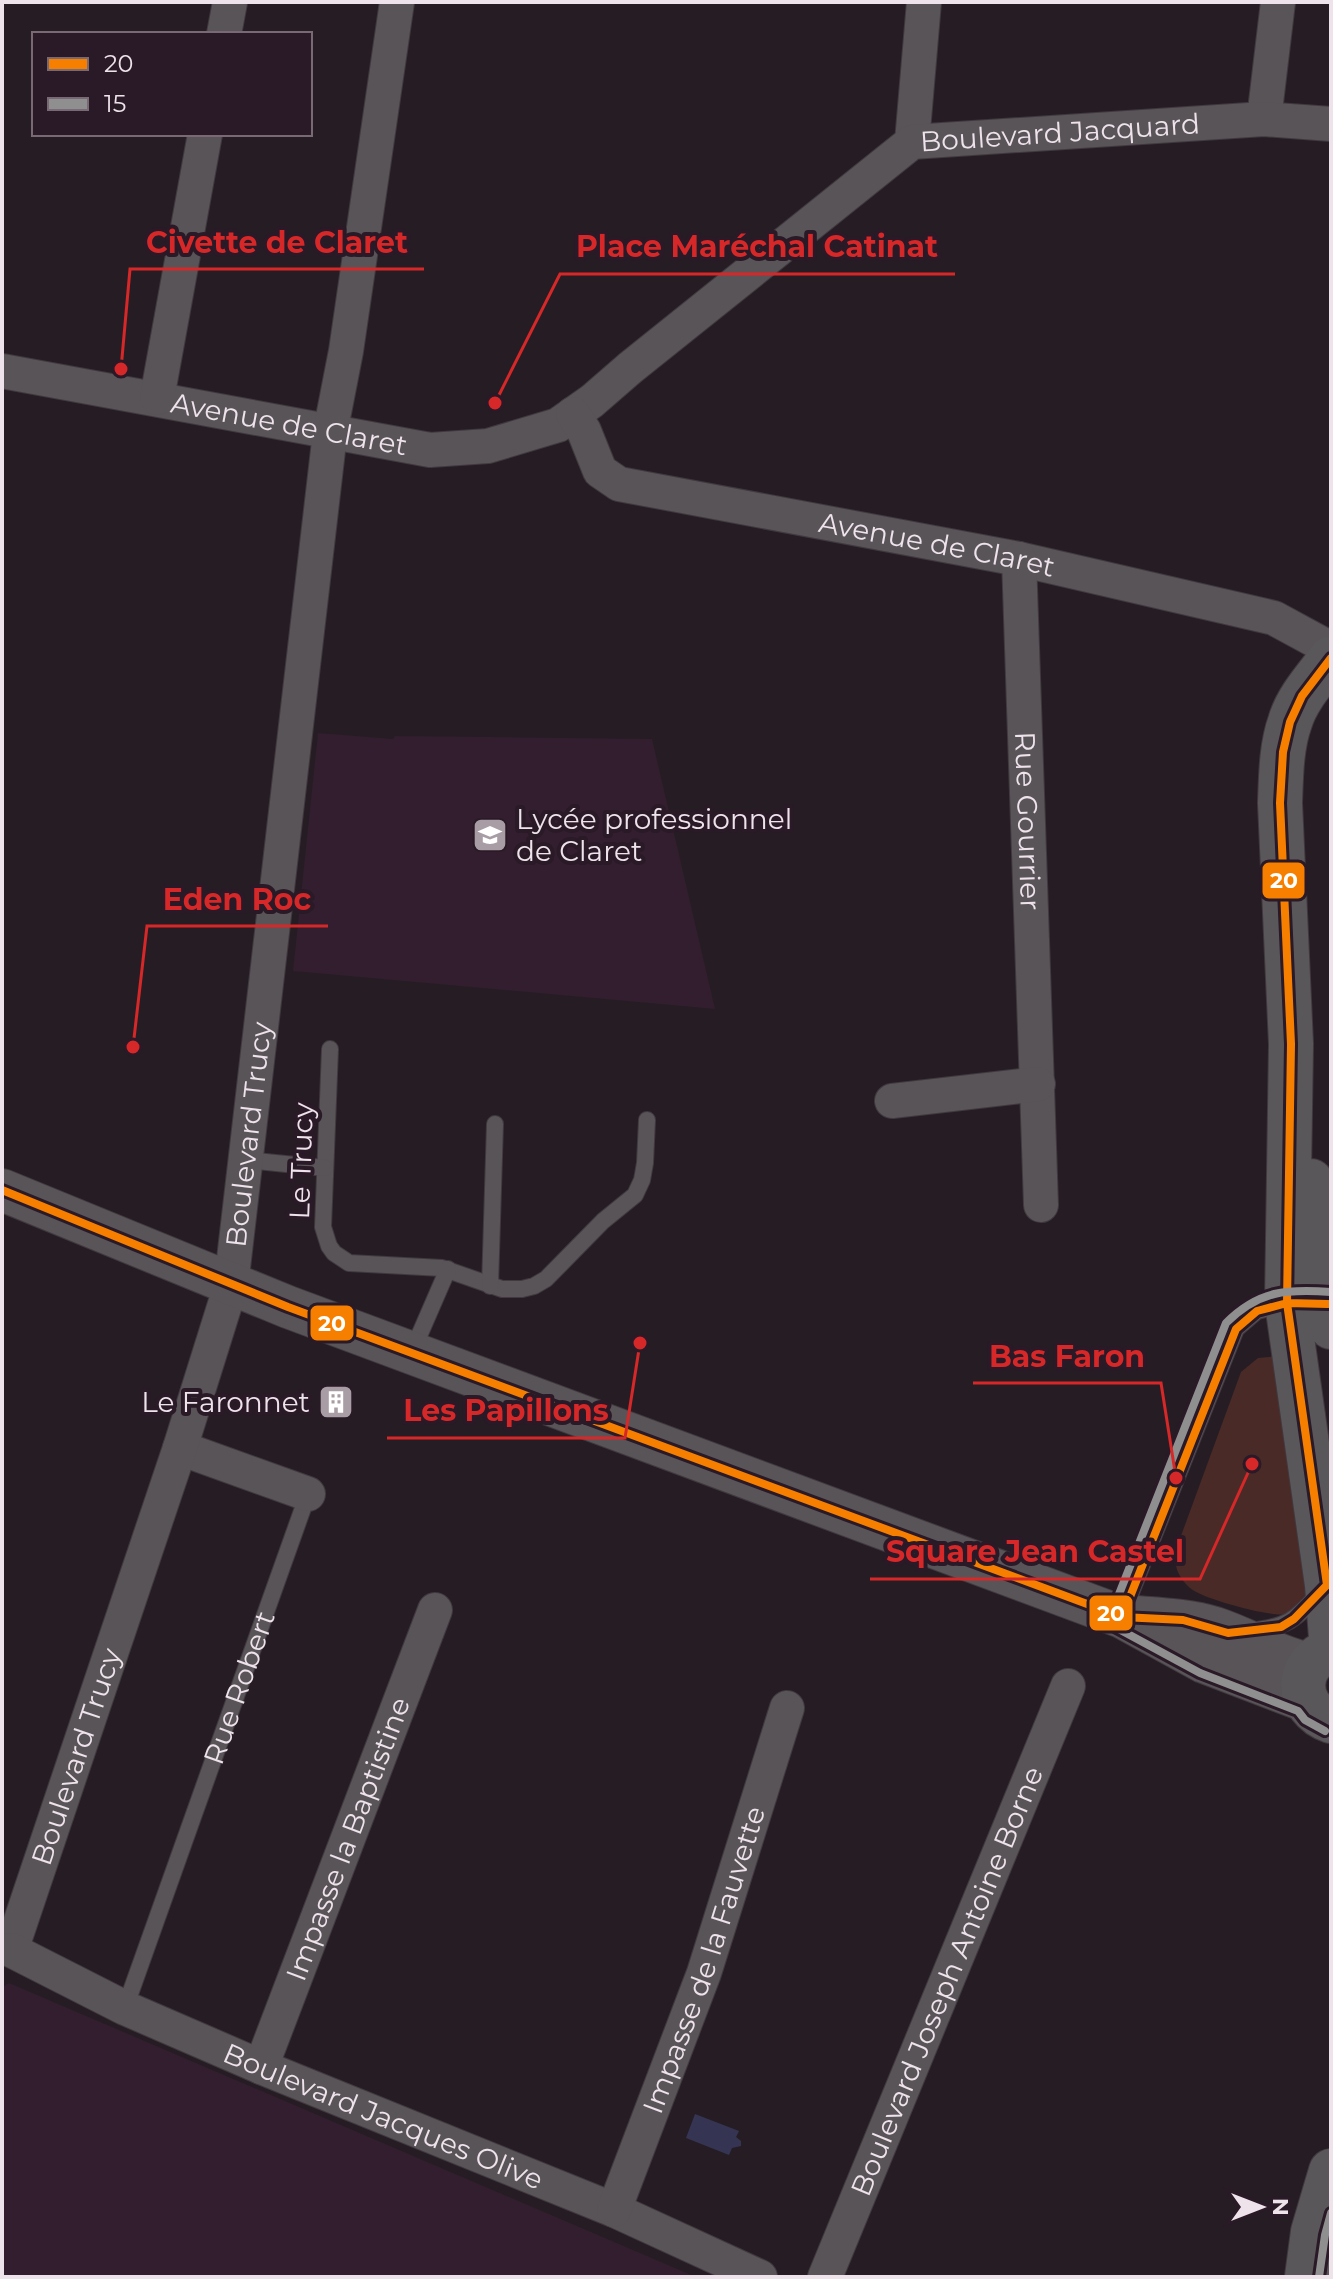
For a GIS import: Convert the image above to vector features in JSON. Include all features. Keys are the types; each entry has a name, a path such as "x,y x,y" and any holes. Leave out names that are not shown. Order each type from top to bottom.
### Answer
{"main road":[{"path":"1321,1677 1331,1637 1315,1311 1291,1044 1280,803 1282,765 1290,721 1305,692 1331,658"},
{"path":"1307,2277 1313,2232 1331,2171"}],"street":[{"path":"224,32 230,2"},
{"name":"Boulevard Trucy","path":"6,1952 180,1448 231,1285 330,433 346,351 397,2"},
{"path":"912,142 924,2"},
{"path":"1264,119 1278,2"},
{"name":"Boulevard Jacquard","path":"630,368 912,142 1264,119 1331,124"},
{"path":"157,398 205,136"},
{"name":"Avenue de Claret","path":"2,371 430,450 488,446 558,425 630,368"},
{"name":"Avenue de Claret","path":"573,414 584,431 600,471 619,484 1019,559 1274,618 1331,649"},
{"name":"Rue Gourrier","path":"1019,559 1041,1205"},
{"path":"892,1101 1038,1084"},
{"path":"2,1190 231,1285 1122,1617 1204,1662 1321,1677"},
{"name":"Rue Robert","path":"180,1448 308,1494"},
{"name":"Impasse la Baptistine","path":"261,2067 435,1610"},
{"path":"1122,1617 1183,1620 1228,1633 1321,1677"},
{"name":"Boulevard Joseph Antoine Borne","path":"825,2277 1068,1686"},
{"name":"Impasse de la Fauvette","path":"614,2210 704,1973 787,1708"},
{"name":"Boulevard Jacques Olive","path":"6,1952 261,2067 614,2210 760,2277"}],"lane":[{"name":"Le Trucy","path":"330,1049 323,1227 329,1246 340,1259 349,1263 448,1269 490,1286 513,1290 546,1279 603,1221 635,1195 642,1180 647,1120"},
{"path":"490,1286 495,1124"},
{"path":"246,1160 325,1168"},
{"path":"412,1353 448,1269"},
{"path":"1122,1617 1236,1329 1257,1311 1315,1311"},
{"name":"Rue Robert","path":"125,2008 308,1494"},
{"path":"1228,1633 1281,1627 1294,1619 1327,1585"}],"shaded area":[{"name":"Lycée professionnel de Claret","path":"318,733 393,739 395,736 652,739 715,1009 293,971"},
{"path":"1279,1356 1315,1575 1297,1608 1286,1614 1236,1606 1196,1592 1181,1577 1174,1555 1241,1372 1258,1358"},
{"path":"9,1983 696,2277 2,2277 2,1987"},
{"path":"695,2114 739,2131 736,2137 741,2141 741,2146 732,2148 729,2155 686,2138"}],"transit line":[{"name":"20","path":"1327,1585 1287,1303 1291,1044 1280,803 1283,752 1290,722 1302,696 1331,658"},
{"name":"20","path":"2,1190 288,1307 1122,1617 1183,1620 1228,1633 1281,1627 1294,1619 1327,1585"},
{"name":"15","path":"1325,1731 1305,1720 1298,1711 1200,1673 1115,1627 1110,1617 1226,1323 1250,1304 1274,1294 1331,1292"},
{"name":"20","path":"1122,1617 1236,1329 1257,1311 1287,1303 1328,1304"},
{"name":"15","path":"1319,2277 1331,2213"}],"place":[{"name":"Civette de Claret","path":"121,369"},
{"name":"Place Maréchal Catinat","path":"495,403"},
{"name":"Lycée professionnel de Claret","path":"490,835"},
{"name":"Eden Roc","path":"133,1047"},
{"name":"Les Papillons","path":"640,1343"},
{"name":"Le Faronnet","path":"336,1402"},
{"name":"Square Jean Castel","path":"1252,1464"},
{"name":"Bas Faron","path":"1176,1478"}]}
